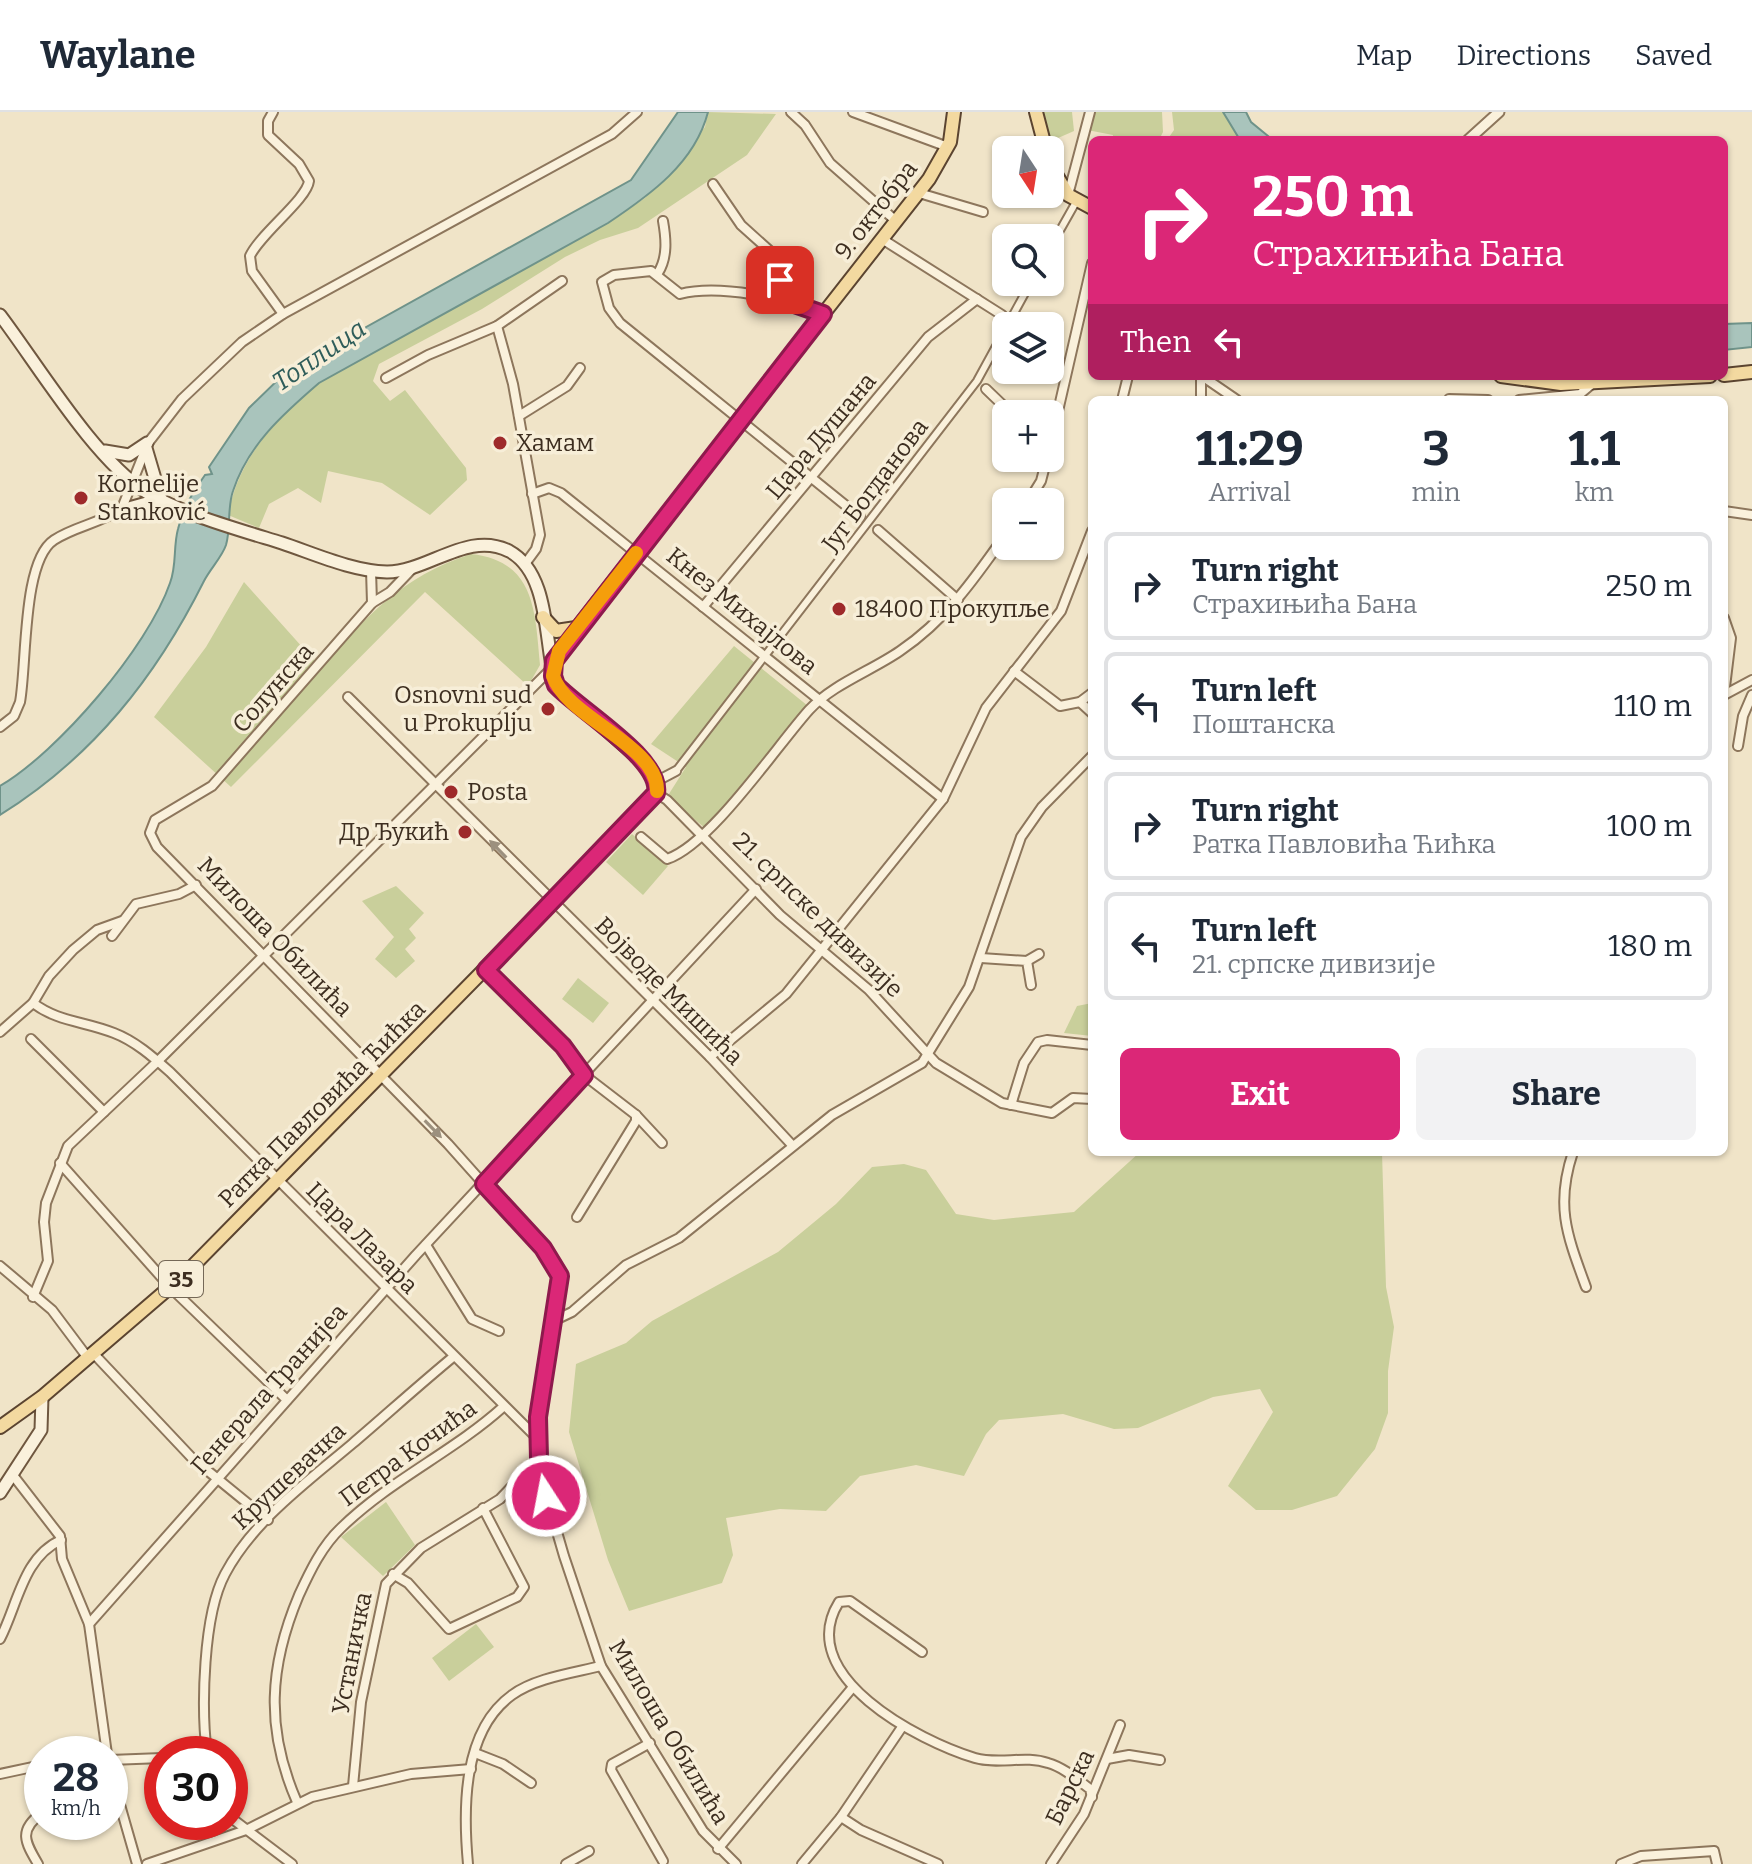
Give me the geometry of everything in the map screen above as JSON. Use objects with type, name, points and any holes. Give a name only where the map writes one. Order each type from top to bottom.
[{"type":"main road","name":"9. октобра","points":[[552,668],[556,655],[576,628],[919,193],[948,147],[954,112]]},
{"type":"main road","points":[[1036,112],[1042,136]]},
{"type":"main road","points":[[1064,186],[1072,198],[1088,206]]},
{"type":"main road","points":[[0,315],[103,450],[132,480],[163,500],[267,539],[371,570],[413,568],[478,546],[500,547],[525,564],[535,580],[552,668]]},
{"type":"main road","points":[[1728,375],[1752,372]]},
{"type":"main road","points":[[1524,380],[1548,384],[1651,380]]},
{"type":"main road","points":[[103,450],[125,456],[147,445],[163,500]]},
{"type":"main road","points":[[118,511],[163,500]]},
{"type":"main road","points":[[543,617],[556,631],[576,628]]},
{"type":"main road","name":"21. српске дивизије","points":[[552,668],[559,688],[645,762],[657,787]]},
{"type":"main road","name":"Ратка Павловића Ћићка","points":[[0,1427],[42,1397],[171,1288],[553,904],[657,787]]},
{"type":"main road","points":[[0,1493],[41,1430],[42,1397]]},
{"type":"street","points":[[273,112],[268,121],[268,135],[299,164],[309,181],[305,192],[287,209],[250,256],[252,271],[283,314]]},
{"type":"street","points":[[0,727],[14,716],[20,702],[34,575],[43,552],[56,539],[118,511],[126,503],[147,445],[210,370],[242,342],[283,314],[612,134],[637,112]]},
{"type":"street","points":[[791,112],[805,125],[830,163],[896,221]]},
{"type":"street","points":[[853,112],[948,147]]},
{"type":"street","points":[[1061,224],[1072,198],[1090,112]]},
{"type":"street","points":[[1472,136],[1499,112]]},
{"type":"street","points":[[713,184],[735,218],[771,252],[786,301]]},
{"type":"street","points":[[919,193],[983,212]]},
{"type":"street","points":[[658,273],[664,264],[667,238],[663,221]]},
{"type":"street","points":[[882,239],[997,312]]},
{"type":"street","points":[[823,314],[786,301],[708,290],[680,294],[658,273],[639,271],[605,279],[602,286],[607,304],[620,323],[860,517]]},
{"type":"street","points":[[1060,400],[1088,280]]},
{"type":"street","points":[[386,378],[428,355],[497,326],[562,281]]},
{"type":"street","name":"Цара Душана","points":[[703,607],[933,331],[977,299]]},
{"type":"street","points":[[497,326],[519,416],[539,541],[525,564]]},
{"type":"street","name":"Југ Богданова","points":[[676,771],[977,381],[992,354]]},
{"type":"street","points":[[519,416],[567,386],[580,368]]},
{"type":"street","points":[[1208,380],[1231,396]]},
{"type":"street","points":[[1560,396],[1580,394],[1592,384]]},
{"type":"street","points":[[986,389],[997,400]]},
{"type":"street","name":"Кнез Михајлова","points":[[532,494],[549,488],[556,490],[943,799]]},
{"type":"street","points":[[1728,512],[1752,515]]},
{"type":"street","points":[[878,530],[958,600]]},
{"type":"street","points":[[710,1057],[775,1006],[822,952],[943,799],[981,717],[1061,611],[1088,541]]},
{"type":"street","points":[[641,837],[667,859],[702,835],[820,700],[935,625],[958,600],[992,553]]},
{"type":"street","name":"Солунска","points":[[152,823],[212,786],[372,603],[390,592],[413,568]]},
{"type":"street","points":[[371,570],[372,603]]},
{"type":"street","points":[[1728,629],[1731,638],[1728,662]]},
{"type":"street","points":[[33,1297],[48,1261],[44,1215],[68,1146],[158,1061],[552,668]]},
{"type":"street","points":[[1014,671],[1056,705],[1080,702],[1088,696]]},
{"type":"street","points":[[1741,688],[1752,680]]},
{"type":"street","points":[[1728,693],[1752,686]]},
{"type":"street","points":[[1738,746],[1743,716],[1752,695]]},
{"type":"street","name":"Војводе Мишића","points":[[348,697],[710,1057],[792,1145]]},
{"type":"street","points":[[1080,702],[1088,709]]},
{"type":"street","points":[[553,1321],[572,1312],[626,1265],[679,1238],[840,1109],[910,1071],[928,1055],[959,1008],[981,958],[1021,837],[1042,807],[1088,760]]},
{"type":"street","points":[[657,787],[676,771]]},
{"type":"street","name":"21. српске дивизије","points":[[657,787],[756,889],[822,952],[869,990],[928,1055],[979,1091],[1011,1105],[1050,1113],[1073,1098],[1088,1099]]},
{"type":"street","name":"Милоша Обилића","points":[[152,823],[150,830],[154,843],[381,1075],[555,1264],[561,1286],[553,1321],[538,1439],[539,1458],[564,1556],[601,1666],[718,1849],[732,1862]]},
{"type":"street","points":[[112,936],[140,902],[179,894],[196,885]]},
{"type":"street","name":"Генерала Транијеа","points":[[89,1624],[214,1479],[426,1245],[756,889]]},
{"type":"street","points":[[0,1032],[33,1003],[49,976],[73,950],[97,930],[122,921]]},
{"type":"street","points":[[981,958],[1027,961],[1039,954]]},
{"type":"street","points":[[1027,961],[1031,985]]},
{"type":"street","points":[[486,970],[563,1046],[584,1075],[636,1115],[662,1143]]},
{"type":"street","name":"Цара Лазара","points":[[33,1003],[58,1019],[128,1039],[158,1061],[538,1439]]},
{"type":"street","points":[[31,1039],[104,1112]]},
{"type":"street","points":[[1011,1105],[1024,1063],[1038,1042],[1047,1040],[1088,1045]]},
{"type":"street","points":[[577,1217],[636,1121],[636,1115]]},
{"type":"street","points":[[1572,1156],[1563,1183],[1562,1199],[1569,1238],[1586,1287]]},
{"type":"street","points":[[60,1163],[171,1288],[287,1400]]},
{"type":"street","points":[[426,1245],[472,1319],[499,1331]]},
{"type":"street","points":[[0,1266],[57,1315],[91,1356],[214,1479],[268,1520]]},
{"type":"street","name":"Крушевачка","points":[[207,1736],[208,1654],[217,1592],[237,1554],[268,1520],[453,1357]]},
{"type":"street","name":"Петра Кочића","points":[[297,1802],[280,1745],[273,1680],[285,1629],[312,1569],[348,1522],[401,1480],[464,1439],[503,1407]]},
{"type":"street","name":"Устаничка","points":[[353,1786],[359,1714],[371,1642],[382,1595],[393,1574],[431,1540],[500,1499],[539,1458]]},
{"type":"street","points":[[12,1474],[61,1540],[62,1559],[89,1624],[105,1736]]},
{"type":"street","points":[[393,1574],[408,1583],[449,1629],[517,1597],[524,1587],[483,1508]]},
{"type":"street","points":[[0,1639],[35,1559],[48,1546],[61,1540]]},
{"type":"street","points":[[922,1652],[850,1601],[839,1602],[830,1618],[828,1636],[833,1653],[853,1687],[902,1727],[975,1758],[1052,1764],[1090,1789],[1092,1797]]},
{"type":"street","points":[[468,1864],[465,1815],[471,1769],[485,1727],[511,1696],[601,1666]]},
{"type":"street","points":[[718,1849],[853,1687]]},
{"type":"street","name":"Барска","points":[[1051,1864],[1092,1797],[1120,1725]]},
{"type":"street","points":[[802,1864],[841,1817],[902,1727]]},
{"type":"street","points":[[650,1743],[616,1761],[611,1770],[663,1861]]},
{"type":"street","points":[[475,1753],[503,1764],[531,1783]]},
{"type":"street","points":[[1107,1759],[1129,1755],[1160,1760]]},
{"type":"street","points":[[0,1774],[24,1769]]},
{"type":"street","points":[[248,1829],[297,1802],[353,1786],[411,1774],[471,1769]]},
{"type":"street","points":[[841,1817],[861,1830],[938,1864]]},
{"type":"street","points":[[248,1831],[292,1864]]},
{"type":"street","points":[[128,1833],[137,1864]]},
{"type":"street","points":[[26,1840],[38,1864]]},
{"type":"street","points":[[147,1864],[217,1840]]},
{"type":"street","points":[[566,1864],[589,1851]]},
{"type":"street","points":[[1621,1864],[1641,1856],[1714,1851],[1717,1864]]},
{"type":"green space","points":[[708,112],[776,114],[747,155],[638,228],[600,240],[565,257],[482,309],[379,364],[373,381],[390,401],[405,390],[466,468],[467,480],[430,515],[382,483],[328,471],[321,503],[298,488],[269,504],[259,528],[228,515],[241,475],[261,441],[319,383],[608,223],[645,198],[705,127]]},
{"type":"green space","points":[[1040,112],[1072,112],[1074,131],[1063,136],[1047,136]]},
{"type":"green space","points":[[1092,112],[1162,112],[1161,136],[1113,136],[1087,130]]},
{"type":"green space","points":[[1172,112],[1223,112],[1238,136],[1170,136],[1174,130]]},
{"type":"green space","points":[[471,554],[508,567],[520,578],[528,592],[536,625],[540,665],[528,686],[425,592],[231,787],[154,717],[206,647],[244,582],[321,668],[354,631],[405,586],[446,563]]},
{"type":"green space","points":[[734,646],[808,706],[705,828],[667,797],[686,767],[651,744]]},
{"type":"green space","points":[[632,834],[668,866],[643,895],[606,862]]},
{"type":"green space","points":[[396,886],[424,913],[409,929],[416,938],[405,949],[415,961],[396,978],[375,959],[394,937],[362,901]]},
{"type":"green space","points":[[578,978],[609,1003],[593,1023],[562,999]]},
{"type":"green space","points":[[1088,1004],[1088,1036],[1064,1033],[1077,1006]]},
{"type":"green space","points":[[1136,1156],[1382,1156],[1386,1287],[1394,1327],[1388,1371],[1388,1413],[1375,1449],[1337,1496],[1292,1510],[1256,1510],[1228,1486],[1273,1412],[1260,1389],[1213,1397],[1138,1428],[1114,1429],[1063,1414],[999,1420],[986,1434],[964,1476],[916,1465],[860,1476],[826,1511],[780,1509],[726,1518],[733,1555],[722,1583],[629,1611],[608,1560],[569,1432],[576,1364],[626,1343],[652,1321],[778,1252],[836,1204],[872,1167],[904,1164],[926,1170],[956,1214],[994,1220],[1074,1212]]},
{"type":"green space","points":[[386,1502],[415,1545],[383,1576],[341,1537]]},
{"type":"green space","points":[[476,1624],[494,1647],[449,1681],[432,1658]]},
{"type":"water","name":"Топлица","points":[[678,112],[708,112],[702,130],[682,162],[640,201],[608,223],[319,383],[268,431],[248,459],[231,498],[224,550],[143,682],[93,741],[33,792],[0,815],[0,786],[48,749],[73,724],[142,637],[170,583],[180,521],[186,507],[205,475],[212,474],[209,467],[249,408],[287,371],[631,180]]},
{"type":"water","points":[[1223,112],[1246,112],[1251,122],[1268,136],[1238,136]]},
{"type":"water","points":[[1752,323],[1752,347],[1728,350],[1728,324]]},
{"type":"slow traffic","points":[[636,553],[556,655],[552,668],[556,685],[645,762],[656,779],[657,791]]},
{"type":"place","name":"Хамам","points":[[500,443]]},
{"type":"place","name":"Kornelije Stanković","points":[[81,498]]},
{"type":"place","name":"18400 Прокупље","points":[[839,609]]},
{"type":"place","name":"Osnovni sud u Prokuplju","points":[[548,709]]},
{"type":"place","name":"Posta","points":[[451,792]]},
{"type":"place","name":"Др Ђукић","points":[[465,832]]},
{"type":"route","points":[[546,1496],[539,1458],[538,1417],[561,1291],[560,1276],[543,1248],[484,1184],[584,1075],[563,1046],[486,970],[553,904],[656,793],[656,779],[645,762],[556,685],[552,668],[559,651],[823,314],[786,301],[780,280]]}]
